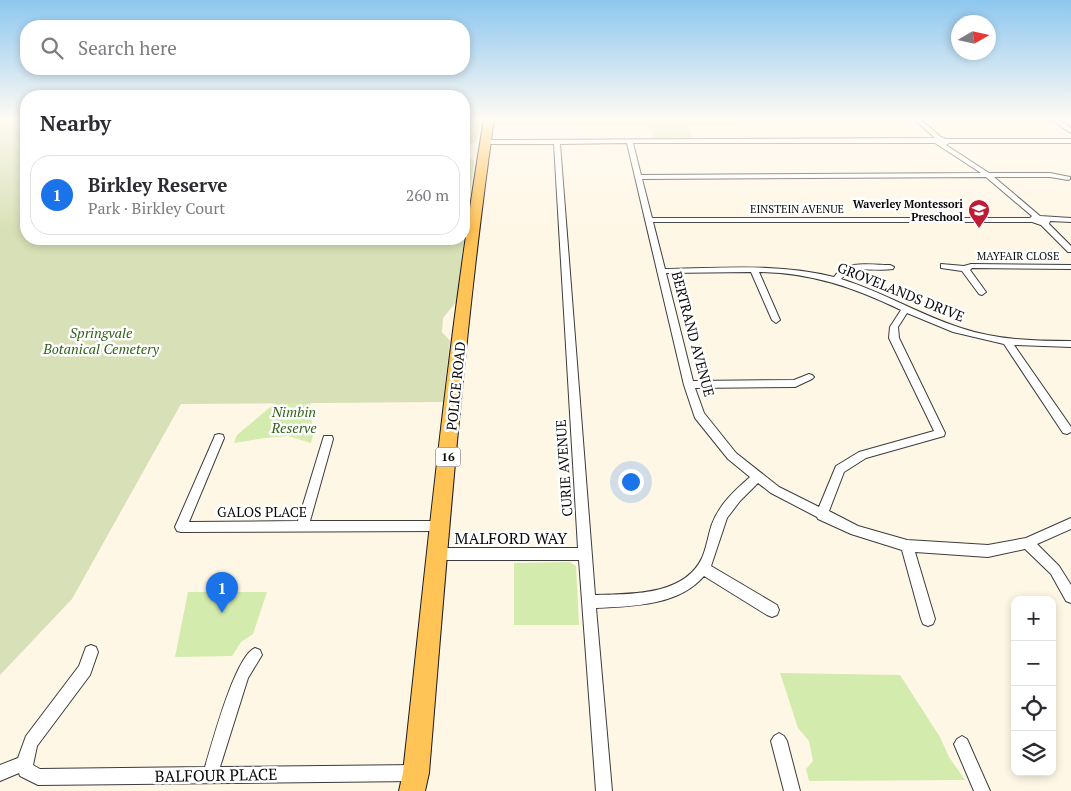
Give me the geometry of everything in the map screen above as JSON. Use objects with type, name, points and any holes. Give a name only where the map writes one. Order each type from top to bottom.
[{"type":"main road","name":"POLICE ROAD","points":[[415,785],[440,526],[475,209],[483,156]]},
{"type":"street","name":"CURIE AVENUE","points":[[559,156],[584,554],[604,791]]},
{"type":"street","name":"BERTRAND AVENUE","points":[[633,156],[661,272],[699,415],[732,456],[757,477],[775,490],[855,530],[907,546],[988,551],[1027,543],[1071,523]]},
{"type":"street","points":[[961,156],[989,176],[1036,219],[1045,222],[1071,220]]},
{"type":"street","points":[[638,177],[1050,176],[1068,178]]},
{"type":"street","name":"EINSTEIN AVENUE","points":[[649,220],[1036,219]]},
{"type":"street","points":[[1045,222],[1071,250]]},
{"type":"street","name":"MAYFAIR CLOSE","points":[[944,266],[964,269],[971,266],[1071,267]]},
{"type":"street","points":[[836,280],[845,270],[861,267],[890,267]]},
{"type":"street","name":"MAYFAIR CLOSE","points":[[964,269],[983,292]]},
{"type":"street","points":[[754,270],[776,320]]},
{"type":"street","name":"GROVELANDS DRIVE","points":[[661,272],[782,270],[808,273],[836,280],[940,324],[1008,343],[1071,344]]},
{"type":"street","points":[[822,514],[840,469],[863,455],[940,433],[894,338],[894,327],[906,309]]},
{"type":"street","points":[[1008,343],[1067,430]]},
{"type":"street","points":[[690,385],[795,383],[809,377]]},
{"type":"street","name":"GALOS PLACE","points":[[219,438],[181,528],[440,526]]},
{"type":"street","points":[[303,526],[328,439]]},
{"type":"street","points":[[589,602],[654,598],[686,584],[703,568],[713,547],[719,521],[731,502],[757,477]]},
{"type":"street","points":[[1027,543],[1055,570],[1071,597]]},
{"type":"street","points":[[907,546],[928,619]]},
{"type":"street","name":"MALFORD WAY","points":[[437,554],[584,554]]},
{"type":"street","points":[[703,568],[772,610]]},
{"type":"street","points":[[0,773],[24,763],[26,753],[32,741],[85,670],[91,652]]},
{"type":"street","points":[[210,775],[242,675],[255,655]]},
{"type":"street","points":[[779,741],[792,791]]},
{"type":"street","points":[[962,744],[982,791]]},
{"type":"street","name":"BALFOUR PLACE","points":[[24,763],[26,770],[38,778],[210,775],[415,785]]},
{"type":"green space","name":"Springvale Botanical Cemetery","points":[[0,156],[20,156],[20,245],[463,245],[456,302],[443,318],[442,332],[450,341],[443,402],[181,404],[72,599],[0,675]]},
{"type":"green space","name":"Springvale Botanical Cemetery","points":[[470,158],[474,161],[470,192]]},
{"type":"green space","name":"Nimbin Reserve","points":[[275,403],[310,403],[313,435],[311,443],[288,436],[234,443],[237,435]]},
{"type":"green space","points":[[570,562],[576,566],[579,625],[514,625],[514,563]]},
{"type":"green space","points":[[188,592],[267,592],[253,634],[241,642],[232,656],[175,657]]},
{"type":"green space","points":[[780,673],[900,675],[965,780],[809,781],[806,769],[813,761],[809,741],[798,728]]},
{"type":"place","name":"Waverley Montessori Preschool","points":[[979,229]]},
{"type":"place","name":"Birkley Reserve","points":[[222,613]]}]
